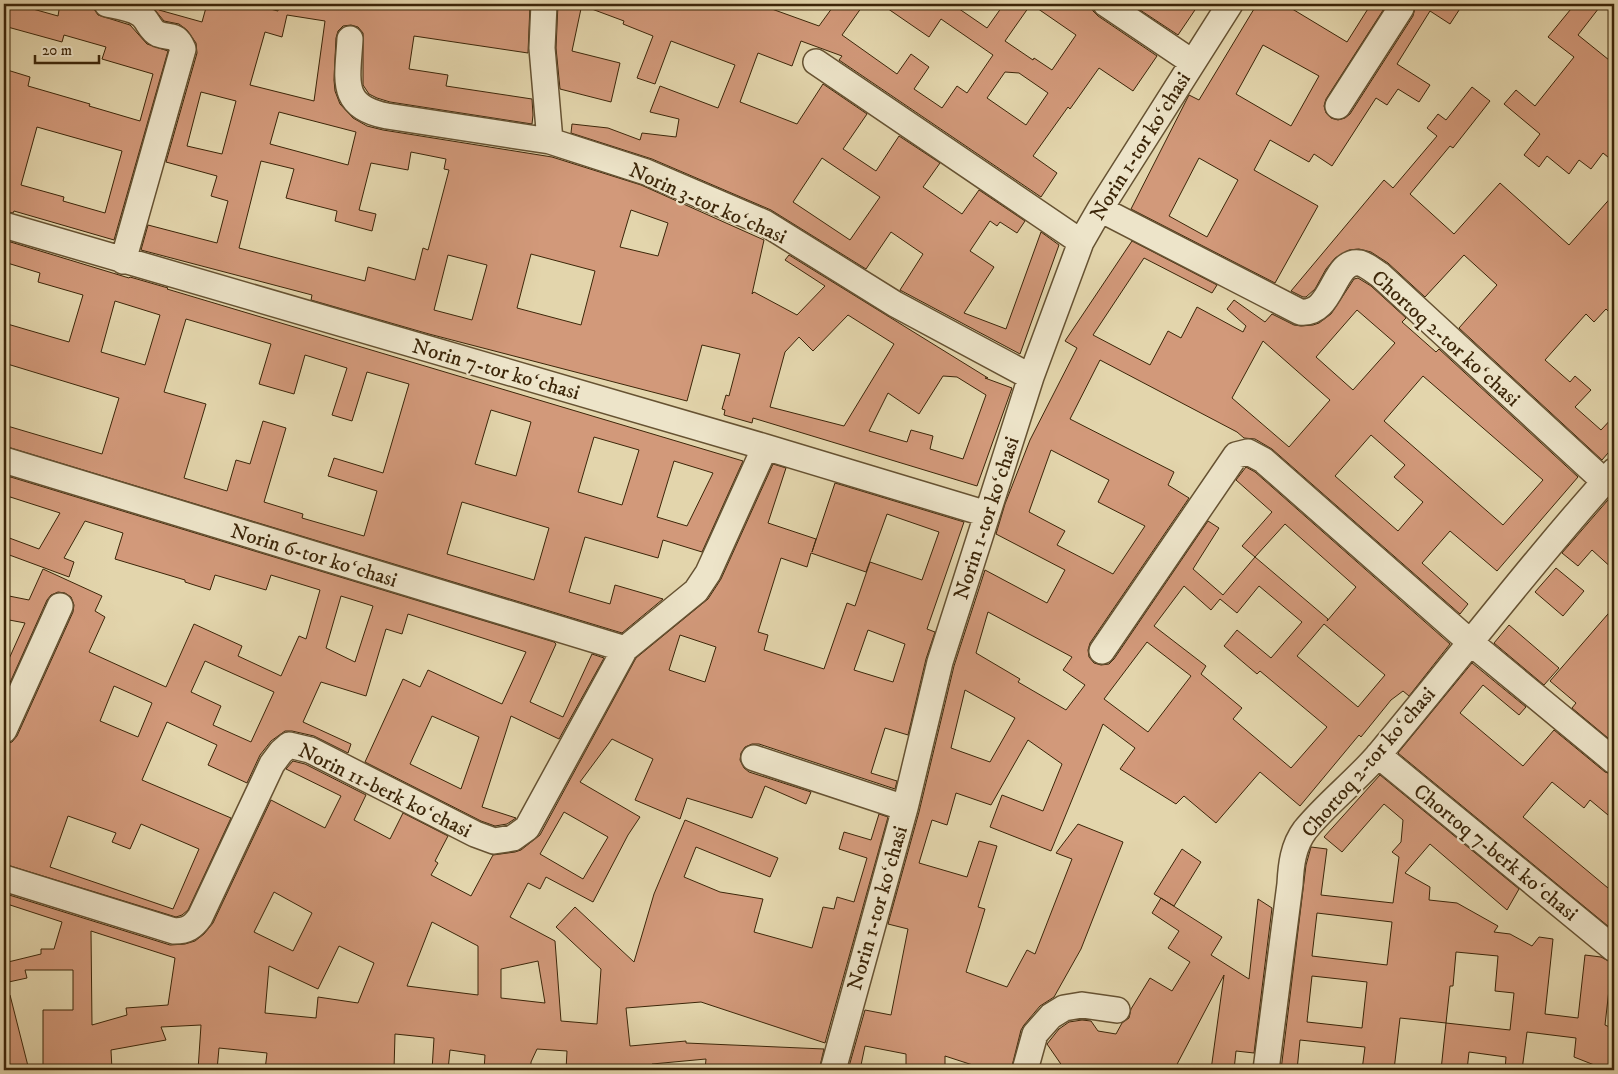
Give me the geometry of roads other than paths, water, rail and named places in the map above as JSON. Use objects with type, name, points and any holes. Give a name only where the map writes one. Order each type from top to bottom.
[{"type":"street","points":[[107,4],[139,13],[158,34],[174,37],[180,41],[182,49],[123,261]]},
{"type":"street","points":[[544,4],[542,48],[550,141]]},
{"type":"street","points":[[1106,4],[1192,62]]},
{"type":"street","name":"Norin 1-tor koʻchasi","points":[[833,1070],[905,808],[940,662],[1032,377],[1081,242],[1230,4]]},
{"type":"street","points":[[1338,106],[1402,4]]},
{"type":"street","name":"Norin 3-tor koʻchasi","points":[[350,38],[347,85],[353,98],[366,110],[387,116],[550,141],[646,172],[765,223],[895,304],[1032,377]]},
{"type":"street","points":[[816,62],[1081,242]]},
{"type":"street","name":"Chortoq 2-tor koʻchasi","points":[[1100,209],[1300,312],[1309,313],[1316,310],[1322,304],[1344,268],[1352,263],[1369,267],[1609,476],[1378,755],[1305,831],[1296,847],[1292,861],[1266,1070]]},
{"type":"street","name":"Norin 7-tor koʻchasi","points":[[4,225],[765,447],[987,514]]},
{"type":"street","points":[[625,649],[696,590],[708,573],[765,447]]},
{"type":"street","points":[[1102,651],[1236,455],[1248,452],[1263,460],[1470,642],[1614,761]]},
{"type":"street","name":"Norin 6-tor koʻchasi","points":[[4,460],[625,649]]},
{"type":"street","points":[[4,730],[60,606]]},
{"type":"street","name":"Norin 11-berk koʻchasi","points":[[4,878],[174,931],[184,931],[193,926],[200,917],[272,764],[281,752],[290,745],[310,750],[475,834],[494,841],[513,838],[527,828],[625,649]]},
{"type":"street","name":"Chortoq 7-berk koʻchasi","points":[[1378,755],[1614,949]]},
{"type":"street","points":[[754,758],[905,808]]},
{"type":"street","points":[[1025,1070],[1035,1034],[1051,1016],[1064,1008],[1082,1004],[1116,1010]]}]
